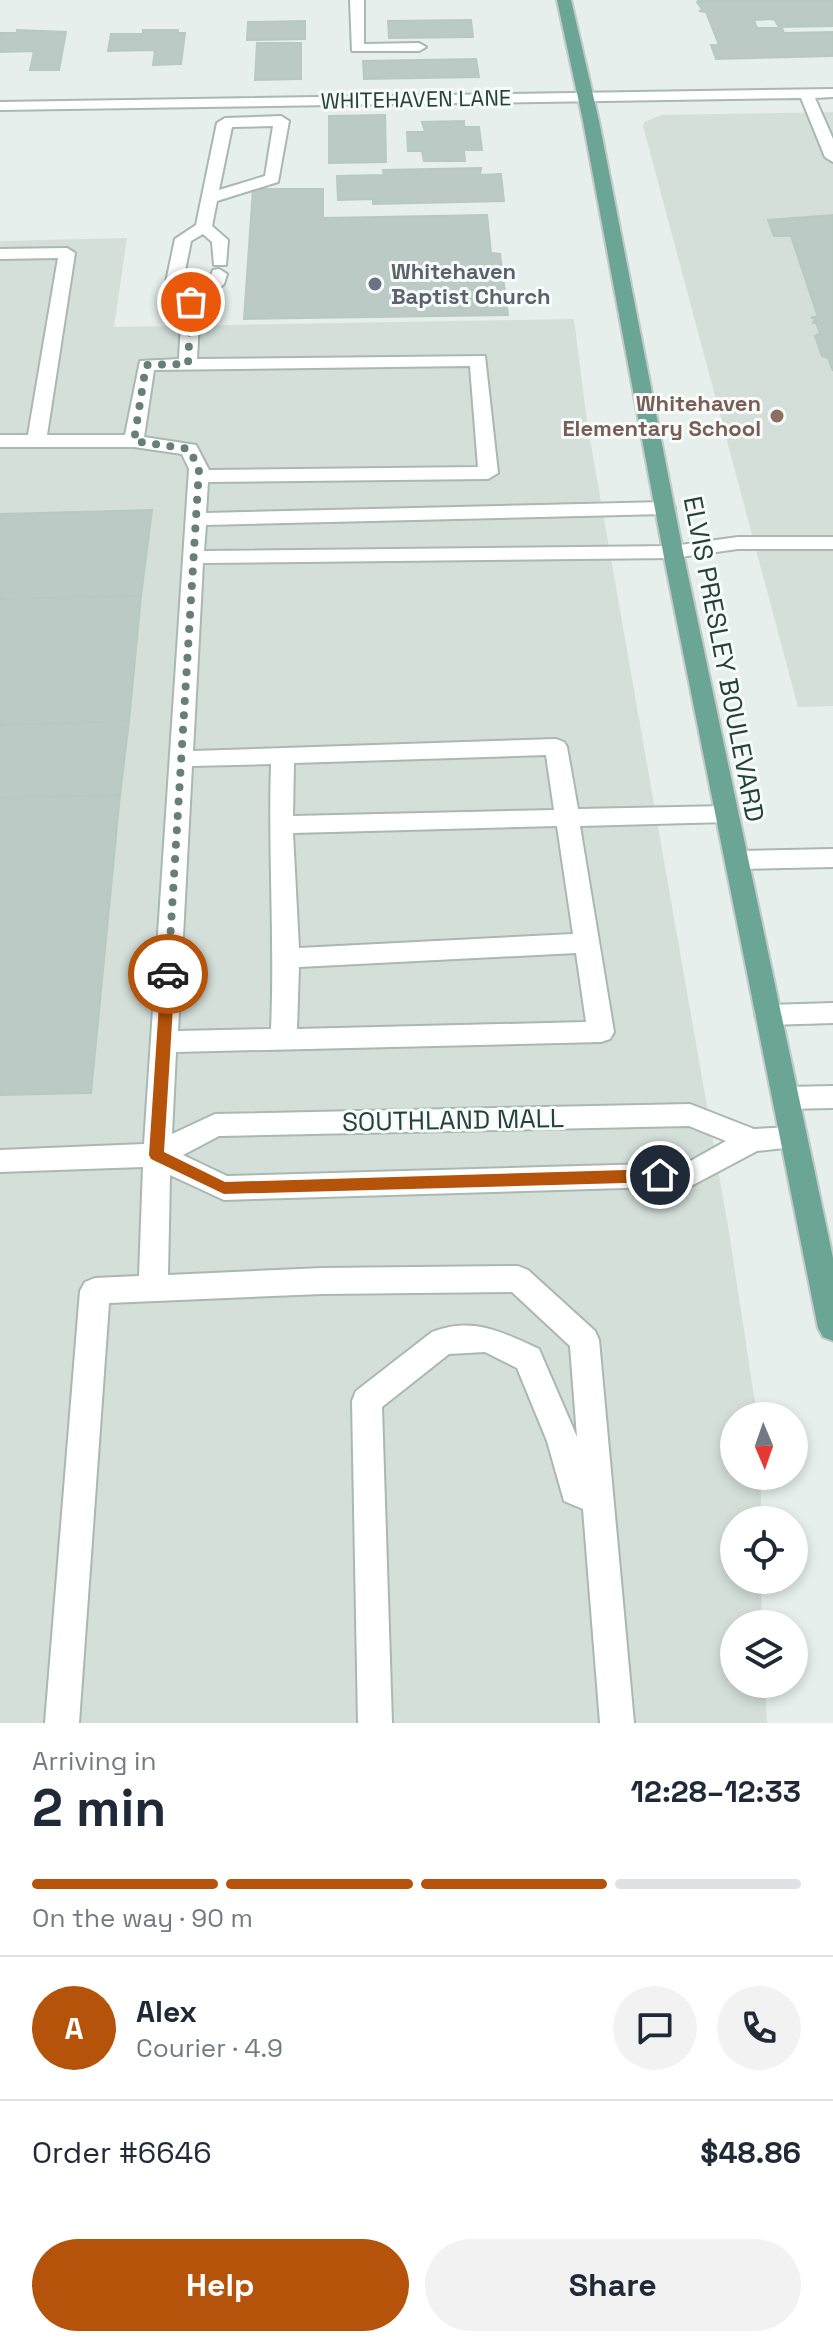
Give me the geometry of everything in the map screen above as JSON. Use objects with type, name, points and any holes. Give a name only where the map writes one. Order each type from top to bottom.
[{"type":"main road","name":"ELVIS PRESLEY BOULEVARD","points":[[564,0],[586,96],[673,552],[833,1328]]},
{"type":"street","points":[[357,0],[357,48],[419,47]]},
{"type":"street","points":[[806,93],[823,120],[833,157]]},
{"type":"street","name":"WHITEHAVEN LANE","points":[[0,106],[833,93]]},
{"type":"street","points":[[188,364],[191,302],[174,282],[183,239],[204,227],[225,123],[281,121],[272,179],[210,198]]},
{"type":"street","points":[[191,302],[218,280],[220,240],[204,227]]},
{"type":"street","points":[[0,254],[67,253],[37,441]]},
{"type":"street","points":[[134,441],[146,365],[479,360],[488,473],[198,476]]},
{"type":"street","points":[[0,441],[134,441],[189,449],[199,469],[157,1155],[153,1288]]},
{"type":"street","points":[[196,519],[665,508]]},
{"type":"street","points":[[193,557],[673,552],[738,543],[833,543]]},
{"type":"street","points":[[164,1042],[601,1032],[556,747],[182,759]]},
{"type":"street","points":[[283,756],[281,825],[287,958],[284,1039]]},
{"type":"street","points":[[281,825],[727,814]]},
{"type":"street","points":[[737,860],[833,858]]},
{"type":"street","points":[[287,958],[587,943]]},
{"type":"street","points":[[768,1015],[833,1013]]},
{"type":"street","points":[[786,1098],[833,1097]]},
{"type":"street","name":"SOUTHLAND MALL","points":[[0,1161],[157,1155],[215,1125],[231,1124],[690,1115],[753,1140],[793,1138]]},
{"type":"street","name":"SOUTHLAND MALL","points":[[157,1155],[224,1188],[691,1174],[753,1140]]},
{"type":"street","points":[[62,1723],[95,1291],[322,1281],[518,1279],[584,1340],[617,1723]]},
{"type":"street","points":[[375,1723],[367,1401],[443,1341],[487,1339],[528,1359],[563,1441],[575,1490],[596,1499]]},
{"type":"shaded area","name":"Whitehaven Elementary School","points":[[833,112],[833,706],[798,707],[643,126],[644,122],[661,115]]},
{"type":"shaded area","points":[[127,238],[114,327],[574,319],[587,422],[728,1226],[755,1402],[720,1402],[720,1490],[761,1490],[761,1506],[720,1506],[720,1594],[761,1594],[762,1610],[720,1610],[720,1698],[766,1698],[767,1723],[0,1723],[0,241]]},
{"type":"building","points":[[699,0],[833,0],[833,26],[779,27],[774,19],[754,20],[757,28],[782,28],[784,33],[833,32],[833,56],[716,59],[711,45],[719,45],[706,12],[700,11]]},
{"type":"building","points":[[471,20],[473,37],[389,38],[388,21]]},
{"type":"building","points":[[305,21],[305,39],[247,40],[248,22]]},
{"type":"building","points":[[17,30],[66,32],[59,70],[30,70],[34,51],[0,52],[0,33],[17,33]]},
{"type":"building","points":[[143,30],[178,30],[178,33],[185,33],[181,64],[153,65],[155,50],[108,51],[111,34],[143,34]]},
{"type":"building","points":[[257,43],[301,43],[301,79],[255,80]]},
{"type":"building","points":[[476,59],[479,77],[364,79],[363,61]]},
{"type":"building","points":[[385,115],[386,162],[329,163],[329,116]]},
{"type":"building","points":[[464,121],[464,127],[479,127],[482,150],[464,150],[465,161],[424,161],[422,151],[408,151],[407,132],[425,132],[422,122]]},
{"type":"building","points":[[481,168],[480,175],[501,174],[504,201],[373,204],[373,199],[338,200],[337,176],[384,175],[383,170]]},
{"type":"building","name":"Whitehaven Baptist Church","points":[[253,189],[323,189],[323,218],[487,215],[491,253],[500,254],[508,315],[244,319]]},
{"type":"building","points":[[833,215],[833,371],[828,358],[822,356],[815,336],[820,333],[816,323],[813,323],[815,319],[811,317],[818,317],[791,236],[774,236],[768,220]]},
{"type":"building","points":[[152,510],[141,596],[0,599],[0,514]]},
{"type":"building","points":[[141,596],[129,721],[0,725],[0,599]]},
{"type":"building","points":[[129,721],[120,795],[0,798],[0,725]]},
{"type":"building","points":[[120,795],[91,1093],[0,1095],[0,798]]},
{"type":"way so far","points":[[168,974],[199,469],[189,449],[134,441],[146,365],[188,364],[191,302]]},
{"type":"place","name":"Whitehaven Baptist Church","points":[[375,284]]},
{"type":"place","name":"Whitehaven Elementary School","points":[[777,416]]},
{"type":"route","points":[[168,974],[157,1155],[224,1188],[660,1175]]}]
